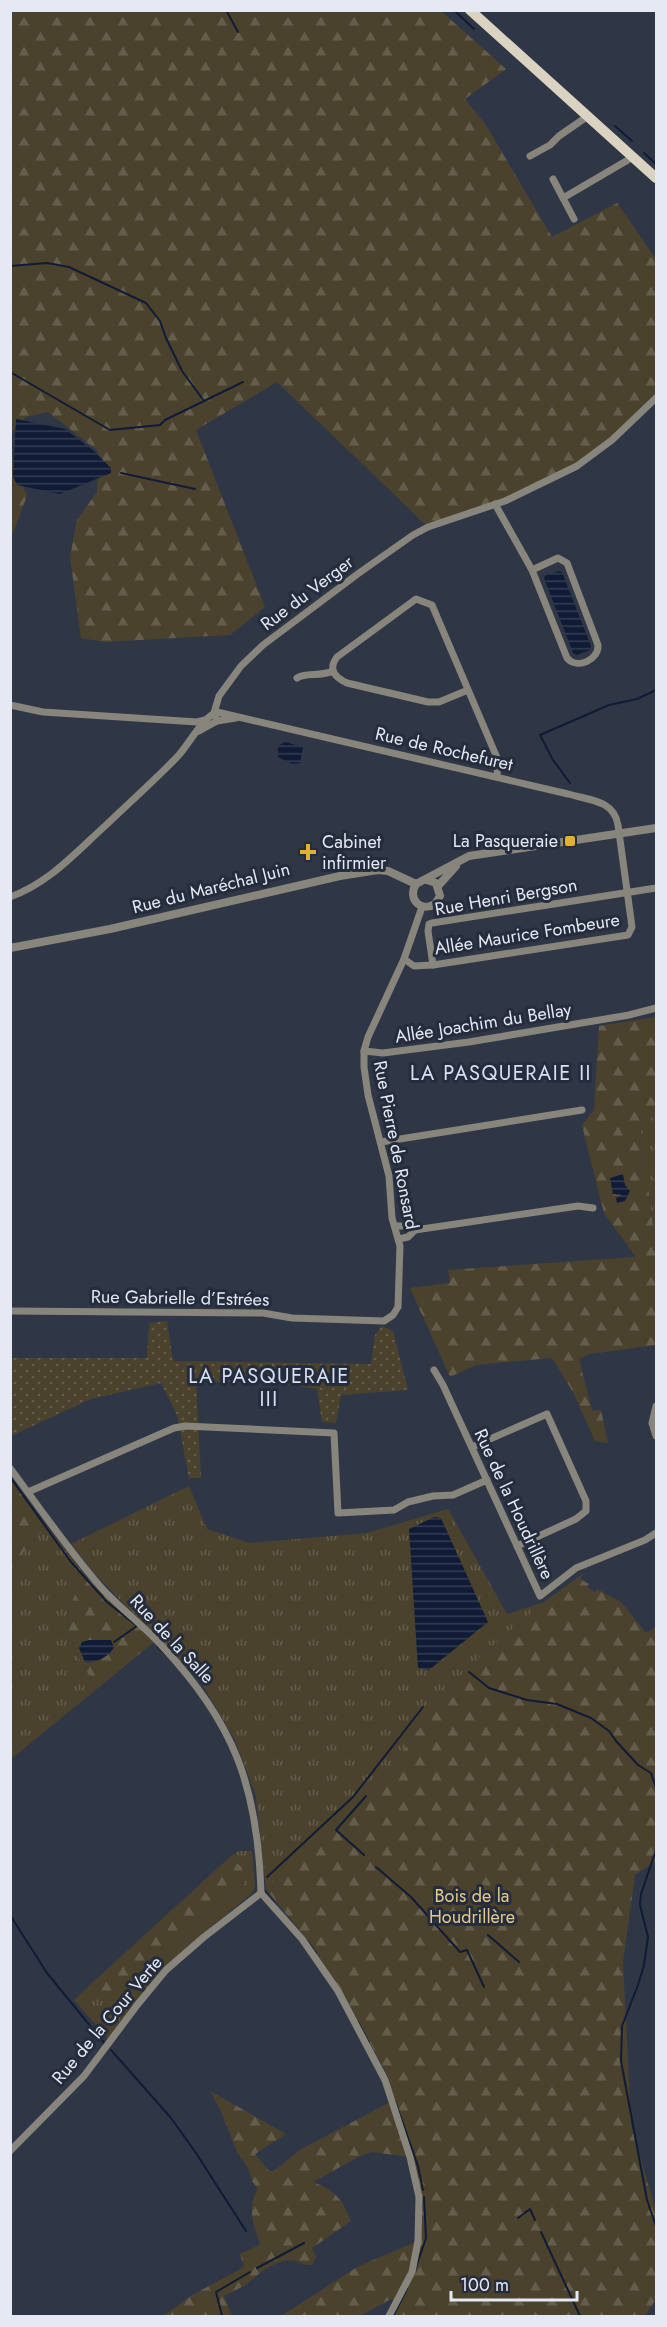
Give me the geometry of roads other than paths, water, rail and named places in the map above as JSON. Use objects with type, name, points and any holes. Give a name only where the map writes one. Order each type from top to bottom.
[{"type":"main road","points":[[470,10],[657,178]]},
{"type":"street","points":[[530,156],[550,145],[588,116]]},
{"type":"street","points":[[563,198],[633,156]]},
{"type":"street","points":[[553,179],[574,219]]},
{"type":"street","name":"Rue du Verger","points":[[10,897],[30,890],[58,869],[170,764],[205,720],[214,713],[219,696],[231,678],[263,645],[413,536],[442,522],[495,504],[577,466],[629,425],[657,398]]},
{"type":"street","points":[[495,504],[532,570],[569,661],[577,664],[594,657],[598,653],[598,645],[567,563],[558,558],[532,570]]},
{"type":"street","points":[[468,690],[439,702],[428,702],[347,683],[338,679],[332,664],[337,657],[416,599],[432,605],[498,760],[497,777]]},
{"type":"street","points":[[297,678],[302,675],[324,675],[333,671]]},
{"type":"street","points":[[10,705],[43,712],[186,721],[205,720]]},
{"type":"street","points":[[214,713],[217,721]]},
{"type":"street","name":"Rue de Rochefuret","points":[[214,713],[227,713],[606,804],[616,814],[619,834]]},
{"type":"street","name":"Rue de Rochefuret","points":[[217,721],[242,718]]},
{"type":"street","points":[[186,721],[198,731]]},
{"type":"street","name":"Rue du Verger","points":[[198,731],[217,721]]},
{"type":"street","points":[[438,886],[440,896],[438,902],[430,907],[417,904],[413,896],[416,884],[462,859],[657,828]]},
{"type":"street","name":"Allée Maurice Fombeure","points":[[404,959],[414,966],[433,965],[625,936],[630,933],[632,927],[619,834]]},
{"type":"street","points":[[438,886],[462,859]]},
{"type":"street","name":"Rue du Maréchal Juin","points":[[10,948],[110,929],[340,876],[378,870],[388,870],[416,884]]},
{"type":"street","points":[[427,880],[438,886]]},
{"type":"street","points":[[628,892],[657,888]]},
{"type":"street","name":"Rue Henri Bergson","points":[[433,965],[429,924],[628,892]]},
{"type":"street","name":"Rue Pierre de Ronsard","points":[[384,1320],[393,1315],[398,1306],[401,1257],[396,1226],[392,1218],[389,1176],[368,1095],[364,1051],[368,1037],[404,959],[422,907]]},
{"type":"street","name":"Allée Joachim du Bellay","points":[[364,1051],[384,1053],[405,1050],[638,1014],[657,1008]]},
{"type":"street","points":[[381,1142],[582,1110]]},
{"type":"street","points":[[399,1239],[415,1230],[578,1206],[593,1208]]},
{"type":"street","points":[[396,1226],[407,1226],[415,1230]]},
{"type":"street","name":"Rue Gabrielle d’Estrées","points":[[10,1311],[263,1313],[292,1318],[384,1320]]},
{"type":"street","name":"Rue de la Houdrillère","points":[[434,1370],[540,1596],[576,1568],[657,1533]]},
{"type":"street","points":[[657,1406],[652,1423],[657,1436]]},
{"type":"street","points":[[472,1447],[547,1414],[557,1435],[586,1501],[586,1511],[576,1519],[517,1546]]},
{"type":"street","points":[[28,1492],[174,1428],[185,1426],[334,1433],[338,1513],[394,1510],[408,1502],[433,1496],[453,1495],[487,1480]]},
{"type":"street","name":"Rue de la Salle","points":[[10,1468],[100,1587],[162,1646],[196,1683],[220,1719],[246,1778],[260,1870],[261,1893]]},
{"type":"street","points":[[261,1893],[302,1939],[338,1991],[385,2080],[410,2157],[419,2198],[418,2241],[412,2272],[389,2316]]},
{"type":"street","name":"Rue de la Cour Verte","points":[[10,2151],[84,2076],[166,1970],[261,1893]]},
{"type":"water","points":[[16,419],[65,429],[94,451],[111,468],[111,473],[60,494],[17,485],[13,476]]},
{"type":"water","points":[[562,572],[591,646],[590,650],[577,655],[573,653],[544,578],[546,575]]},
{"type":"water","points":[[285,742],[303,747],[300,763],[292,764],[278,757],[278,746]]},
{"type":"water","points":[[623,1174],[625,1185],[630,1191],[625,1201],[617,1203],[616,1198],[622,1195],[613,1194],[610,1178]]},
{"type":"water","points":[[434,1517],[441,1518],[488,1622],[429,1670],[418,1668],[409,1529]]},
{"type":"water","points":[[111,1640],[114,1647],[102,1659],[85,1662],[79,1648],[82,1642]]},
{"type":"waterway","points":[[226,10],[238,32]]},
{"type":"waterway","points":[[454,10],[474,29]]},
{"type":"waterway","points":[[615,126],[632,141]]},
{"type":"waterway","points":[[644,153],[656,164]]},
{"type":"waterway","points":[[10,266],[47,263],[69,267],[146,303],[160,321],[182,371],[204,401]]},
{"type":"waterway","points":[[10,372],[110,430],[160,425],[165,420],[243,382]]},
{"type":"waterway","points":[[121,473],[195,489]]},
{"type":"waterway","points":[[570,783],[553,760],[540,735],[609,705],[637,699],[656,690]]},
{"type":"waterway","points":[[10,1477],[71,1562],[107,1602],[137,1626],[114,1642]]},
{"type":"waterway","points":[[158,1647],[166,1655]]},
{"type":"waterway","points":[[469,1672],[489,1688],[527,1700],[557,1704],[591,1718],[609,1731],[638,1765],[651,1773],[656,1788]]},
{"type":"waterway","points":[[267,1877],[353,1797],[423,1707]]},
{"type":"waterway","points":[[364,1855],[336,1830],[366,1796]]},
{"type":"waterway","points":[[656,1850],[641,1894],[640,1905],[648,1937],[644,1965],[622,2026],[621,2061],[647,2200],[656,2226]]},
{"type":"waterway","points":[[376,1867],[411,1897],[460,1952],[467,1950],[484,1987]]},
{"type":"waterway","points":[[264,1891],[274,1903]]},
{"type":"waterway","points":[[10,1915],[47,1973],[105,2044]]},
{"type":"waterway","points":[[488,1935],[519,1962]]},
{"type":"waterway","points":[[307,1941],[316,1953]]},
{"type":"waterway","points":[[358,2022],[369,2043]]},
{"type":"waterway","points":[[111,2050],[171,2118],[246,2231]]},
{"type":"waterway","points":[[395,2101],[418,2166],[423,2190]]},
{"type":"waterway","points":[[415,2270],[426,2238],[424,2197]]},
{"type":"waterway","points":[[518,2218],[530,2209],[535,2220]]},
{"type":"waterway","points":[[541,2232],[580,2316]]},
{"type":"waterway","points":[[257,2268],[304,2243]]},
{"type":"waterway","points":[[222,2316],[216,2292],[250,2272]]},
{"type":"waterway","points":[[393,2316],[407,2289]]},
{"type":"place","name":"La Pasqueraie","points":[[570,841]]},
{"type":"place","name":"Cabinet infirmier","points":[[308,852]]},
{"type":"district","name":"LA PASQUERAIE II","points":[[501,1073]]},
{"type":"district","name":"LA PASQUERAIE III","points":[[269,1388]]},
{"type":"park label","name":"Bois de la Houdrillère","points":[[472,1906]]}]
